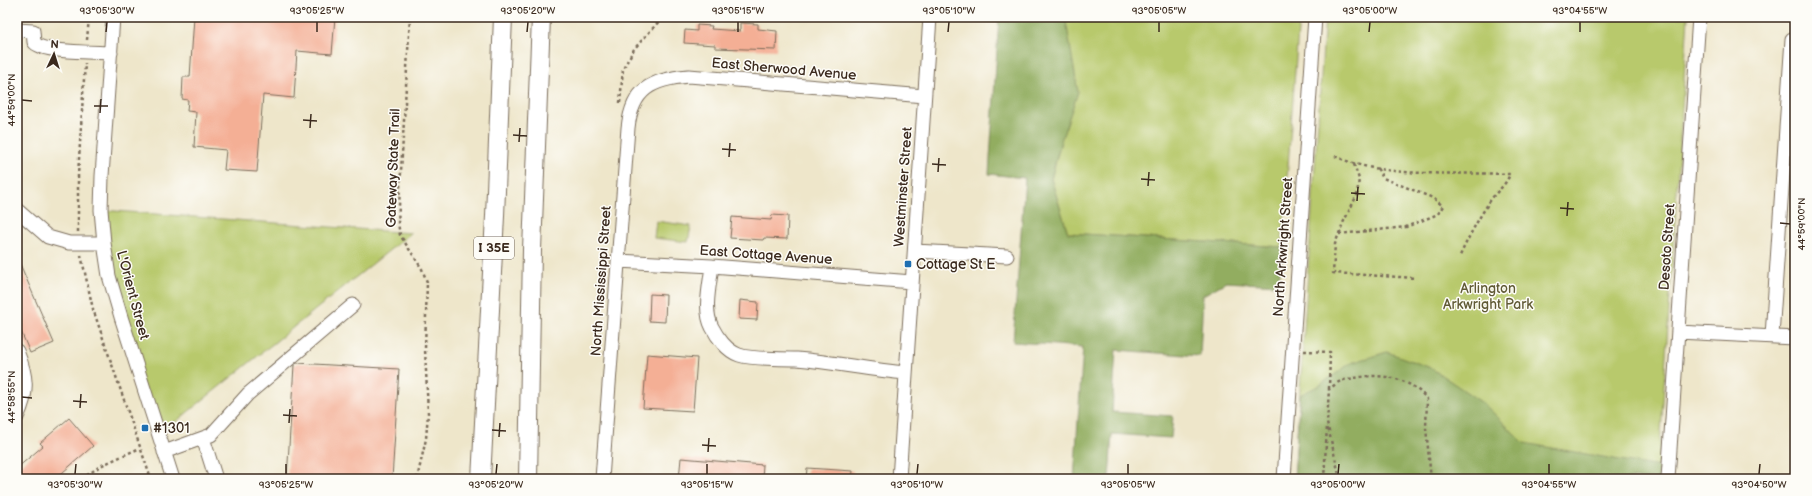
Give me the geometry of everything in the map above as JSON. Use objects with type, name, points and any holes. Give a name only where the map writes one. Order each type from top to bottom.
[{"type":"highway","name":"I 35E","points":[[481,479],[495,216],[503,17]]},
{"type":"highway","name":"I 35E","points":[[528,479],[532,250],[541,17]]},
{"type":"street","name":"L'Orient Street","points":[[113,17],[102,176],[101,210],[104,243],[109,276],[121,317],[174,479]]},
{"type":"street","name":"Westminster Street","points":[[898,479],[915,251],[930,17]]},
{"type":"street","name":"North Arkwright Street","points":[[1284,479],[1315,17]]},
{"type":"street","name":"Desoto Street","points":[[1668,479],[1699,17]]},
{"type":"street","points":[[17,30],[33,31],[34,42],[39,47],[111,53]]},
{"type":"street","points":[[1772,336],[1792,39],[1795,39]]},
{"type":"street","name":"East Sherwood Avenue","points":[[644,91],[655,82],[663,79],[689,76],[924,96]]},
{"type":"street","name":"North Mississippi Street","points":[[602,479],[630,114],[635,102],[644,91]]},
{"type":"street","points":[[17,210],[48,237],[69,243],[104,243]]},
{"type":"street","points":[[915,251],[1007,256]]},
{"type":"street","name":"East Cottage Avenue","points":[[618,261],[712,266],[912,282]]},
{"type":"street","points":[[712,266],[708,305],[709,320],[722,342],[731,351],[744,356],[811,361],[878,371],[906,373]]},
{"type":"street","points":[[164,452],[212,435],[248,394],[353,305]]},
{"type":"street","points":[[1678,332],[1795,338]]},
{"type":"street","points":[[17,351],[24,368],[26,382],[25,395],[17,417]]},
{"type":"street","points":[[203,438],[216,479]]},
{"type":"path","name":"Gateway State Trail","points":[[410,17],[398,223],[400,235],[422,269],[427,282],[425,355],[428,412],[426,439],[417,479]]},
{"type":"path","points":[[620,105],[623,69],[634,49],[663,17]]},
{"type":"path","points":[[1336,156],[1354,164],[1377,168],[1472,175],[1510,174],[1507,184],[1492,199],[1476,222],[1459,258]]},
{"type":"path","points":[[1354,164],[1359,179],[1357,195],[1335,244],[1333,273],[1416,278]]},
{"type":"path","points":[[1339,234],[1406,227],[1438,214],[1441,210],[1443,206],[1433,198],[1383,178],[1377,168]]},
{"type":"path","points":[[1292,351],[1330,352],[1324,479]]},
{"type":"path","points":[[1328,390],[1341,380],[1364,376],[1400,379],[1420,390],[1427,399],[1426,428],[1431,479]]},
{"type":"path","points":[[1327,423],[1340,479]]},
{"type":"path","points":[[82,479],[100,466],[140,448],[151,479]]},
{"type":"green space","points":[[999,17],[1064,17],[1066,21],[1078,92],[1061,141],[1051,179],[1068,233],[1282,247],[1279,285],[1226,282],[1203,295],[1200,356],[1116,350],[1112,412],[1173,416],[1171,438],[1112,434],[1109,479],[1074,479],[1083,347],[1013,342],[1025,178],[989,174]]},
{"type":"green space","points":[[1064,17],[1299,17],[1282,247],[1068,233],[1051,179],[1061,141],[1066,21]]},
{"type":"green space","name":"Arlington Arkwright Park","points":[[1325,17],[1688,17],[1658,479],[1294,479]]},
{"type":"green space","points":[[101,210],[411,233],[158,436],[121,317]]},
{"type":"green space","points":[[656,221],[691,226],[688,242],[654,238]]},
{"type":"green space","points":[[1387,352],[1431,368],[1484,404],[1524,443],[1659,467],[1658,479],[1294,479],[1300,395],[1320,385],[1351,363]]},
{"type":"building","points":[[194,17],[335,17],[332,54],[297,51],[294,98],[263,95],[257,172],[224,170],[226,150],[194,147],[196,112],[187,111],[188,100],[182,99],[183,77],[190,77]]},
{"type":"building","points":[[740,23],[758,24],[758,29],[777,31],[776,50],[715,48],[715,45],[684,43],[685,30],[697,31],[697,25],[712,26],[711,29],[740,31]]},
{"type":"building","points":[[772,215],[788,216],[787,239],[764,238],[763,240],[730,238],[732,217],[771,220]]},
{"type":"building","points":[[17,257],[54,343],[30,353],[17,322]]},
{"type":"building","points":[[650,294],[666,295],[665,322],[649,321]]},
{"type":"building","points":[[740,300],[758,302],[757,320],[739,319]]},
{"type":"building","points":[[647,354],[697,358],[693,411],[643,408]]},
{"type":"building","points":[[297,363],[399,369],[392,479],[287,479],[294,365]]},
{"type":"building","points":[[69,418],[93,446],[55,479],[17,479],[17,468],[43,446],[40,443]]},
{"type":"building","points":[[681,458],[763,465],[762,479],[679,479]]},
{"type":"building","points":[[807,468],[853,471],[852,479],[806,479]]},
{"type":"place","name":"Cottage St E","points":[[908,264]]},
{"type":"place","name":"#1301","points":[[145,428]]}]
